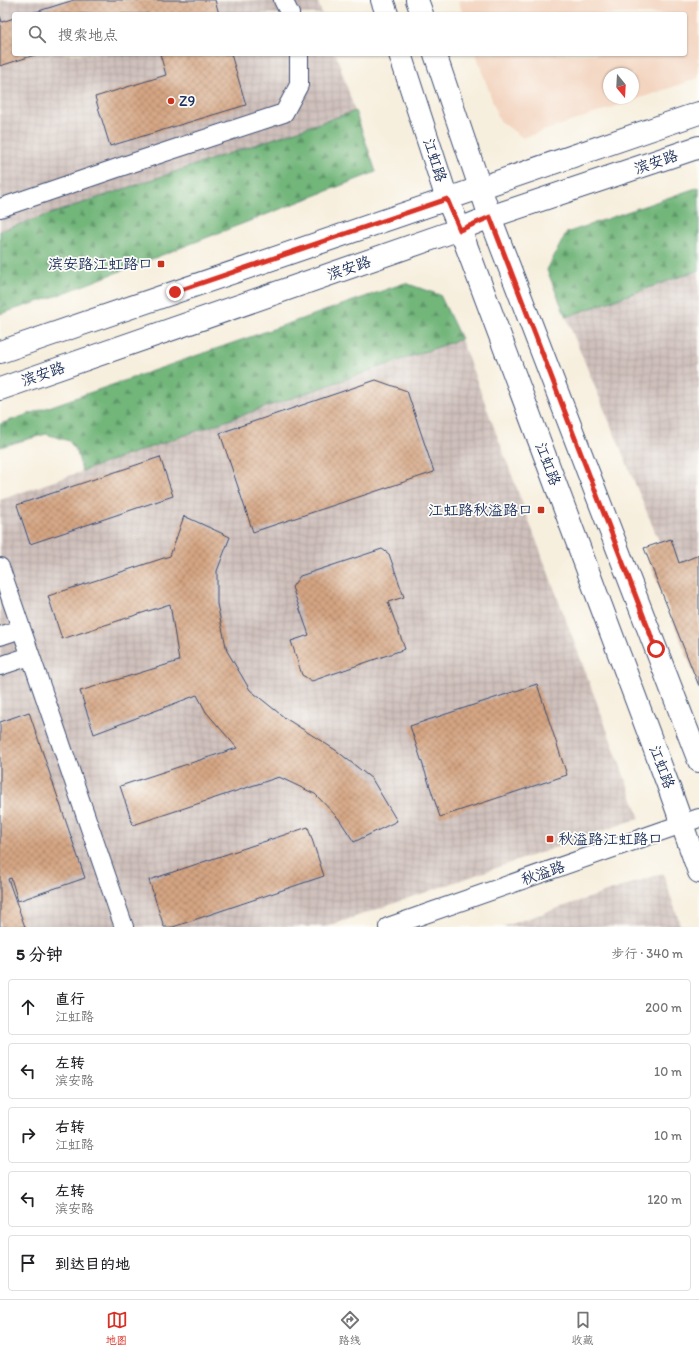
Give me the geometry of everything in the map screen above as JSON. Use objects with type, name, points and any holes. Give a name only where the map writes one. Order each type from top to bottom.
[{"type":"main road","points":[[382,0],[386,12]]},
{"type":"main road","points":[[417,0],[421,12]]},
{"type":"main road","name":"江虹路","points":[[401,56],[447,199],[691,821],[699,872]]},
{"type":"main road","points":[[436,56],[479,188],[699,762]]},
{"type":"main road","points":[[0,352],[699,113]]},
{"type":"main road","name":"滨安路","points":[[0,389],[460,230],[490,217],[699,147]]},
{"type":"street","points":[[283,0],[289,12]]},
{"type":"street","points":[[0,208],[284,113],[299,85],[299,56]]},
{"type":"street","points":[[0,567],[124,927]]},
{"type":"street","points":[[0,636],[21,628]]},
{"type":"street","points":[[0,666],[30,656]]},
{"type":"street","name":"秋溢路","points":[[388,927],[691,821]]},
{"type":"shaded area","points":[[0,0],[317,0],[321,12],[12,12],[12,56],[337,56],[355,111],[0,231]]},
{"type":"shaded area","points":[[458,0],[699,0],[699,78],[639,98],[639,68],[603,68],[603,104],[623,104],[523,138],[499,120],[477,56],[687,56],[687,12],[462,12]]},
{"type":"shaded area","points":[[699,270],[699,638],[566,317]]},
{"type":"shaded area","points":[[461,339],[640,818],[326,927],[0,927],[0,500]]},
{"type":"shaded area","points":[[663,873],[681,927],[502,927]]},
{"type":"green space","points":[[355,111],[376,172],[56,296],[0,314],[0,231]]},
{"type":"green space","points":[[699,187],[699,270],[566,317],[547,270],[566,233]]},
{"type":"green space","points":[[405,283],[440,295],[461,339],[82,471],[77,452],[69,441],[46,434],[0,447],[0,424]]},
{"type":"building","points":[[74,0],[215,0],[218,12],[35,12]]},
{"type":"building","points":[[0,16],[2,22],[12,19],[12,56],[32,56],[0,66]]},
{"type":"building","name":"Z9","points":[[161,56],[232,56],[246,105],[110,146],[95,97],[166,75]]},
{"type":"building","points":[[376,380],[407,391],[434,472],[253,532],[220,433]]},
{"type":"building","points":[[160,457],[173,496],[30,544],[17,505]]},
{"type":"building","points":[[184,516],[230,537],[217,571],[217,604],[227,651],[250,690],[285,718],[337,751],[372,779],[397,821],[354,842],[339,819],[315,794],[279,777],[133,825],[120,786],[237,748],[206,712],[197,695],[94,734],[80,691],[179,661],[170,604],[62,639],[48,596],[170,556]]},
{"type":"building","points":[[671,539],[679,563],[699,555],[699,686],[644,548]]},
{"type":"building","points":[[382,549],[389,554],[404,597],[388,602],[405,649],[312,681],[302,675],[291,641],[309,635],[292,587],[300,576]]},
{"type":"building","points":[[537,684],[567,775],[440,817],[410,726]]},
{"type":"building","points":[[29,712],[85,878],[18,901],[11,878],[8,879],[25,927],[0,927],[0,722]]},
{"type":"building","points":[[308,827],[324,876],[173,927],[164,927],[149,880]]},
{"type":"place","name":"Z9","points":[[171,101]]},
{"type":"place","name":"滨安路江虹路口","points":[[161,264]]},
{"type":"place","name":"江虹路秋溢路口","points":[[541,510]]},
{"type":"place","name":"秋溢路江虹路口","points":[[550,839]]},
{"type":"route","points":[[175,292],[447,199],[460,230],[490,217],[656,649]]}]
